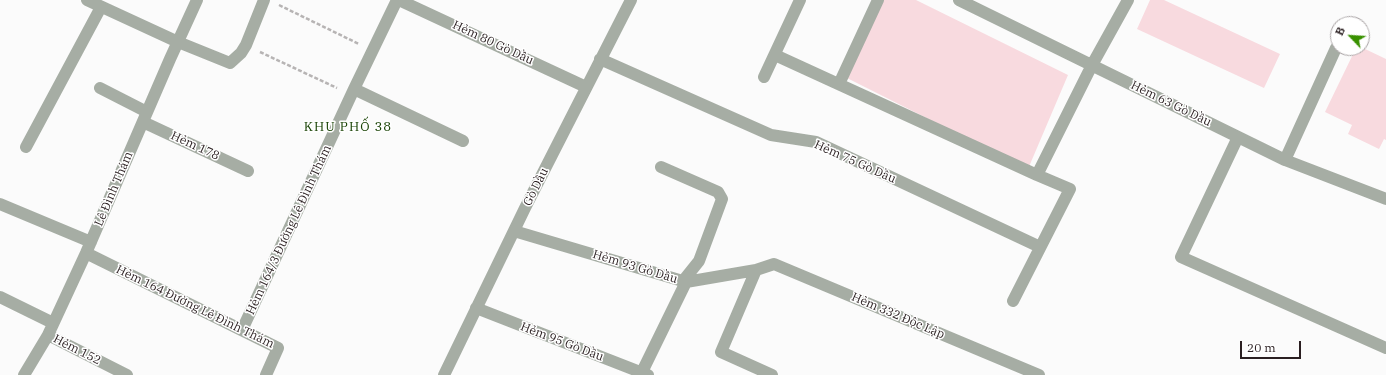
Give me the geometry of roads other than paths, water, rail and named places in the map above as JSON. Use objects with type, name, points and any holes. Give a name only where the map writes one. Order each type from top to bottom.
[{"type":"street","points":[[87,0],[230,64],[241,53],[246,45],[264,0]]},
{"type":"street","name":"Lê Đình Thám","points":[[24,375],[48,335],[197,0]]},
{"type":"street","name":"Hẻm 164/3 Đường Lê Đình Thám","points":[[242,330],[353,92],[398,0]]},
{"type":"street","name":"Hẻm 80 Gò Dầu","points":[[398,0],[586,87]]},
{"type":"street","name":"Gò Dầu","points":[[444,375],[514,231],[631,0]]},
{"type":"street","points":[[764,77],[800,0]]},
{"type":"street","points":[[839,84],[878,0]]},
{"type":"street","name":"Hẻm 63 Gò Dầu","points":[[959,0],[1285,160],[1386,199]]},
{"type":"street","points":[[1036,175],[1092,65],[1128,0]]},
{"type":"street","points":[[26,147],[101,7]]},
{"type":"street","points":[[775,55],[1036,175],[1070,189],[1013,301]]},
{"type":"street","points":[[1285,160],[1332,56]]},
{"type":"street","name":"Hẻm 75 Gò Dầu","points":[[600,59],[771,135],[816,142],[1040,247]]},
{"type":"street","name":"Hẻm 178","points":[[100,88],[145,117],[248,171]]},
{"type":"street","points":[[353,92],[463,141]]},
{"type":"street","points":[[1238,137],[1181,257],[1386,348]]},
{"type":"street","points":[[645,374],[685,282],[699,262],[722,199],[718,192],[661,167]]},
{"type":"street","name":"Hẻm 164 Đường Lê Đình Thám","points":[[0,204],[88,248],[278,348],[266,375]]},
{"type":"street","name":"Hẻm 93 Gò Dầu","points":[[514,231],[685,282],[756,270]]},
{"type":"street","name":"Hẻm 332 Độc Lập","points":[[756,270],[774,264],[1039,375]]},
{"type":"street","points":[[756,270],[720,352],[772,375]]},
{"type":"street","points":[[0,297],[53,323]]},
{"type":"street","name":"Hẻm 95 Gò Dầu","points":[[476,308],[645,374]]},
{"type":"street","name":"Hẻm 152","points":[[48,335],[127,375]]},
{"type":"district","name":"KHU PHỐ 38","points":[[348,127]]}]
